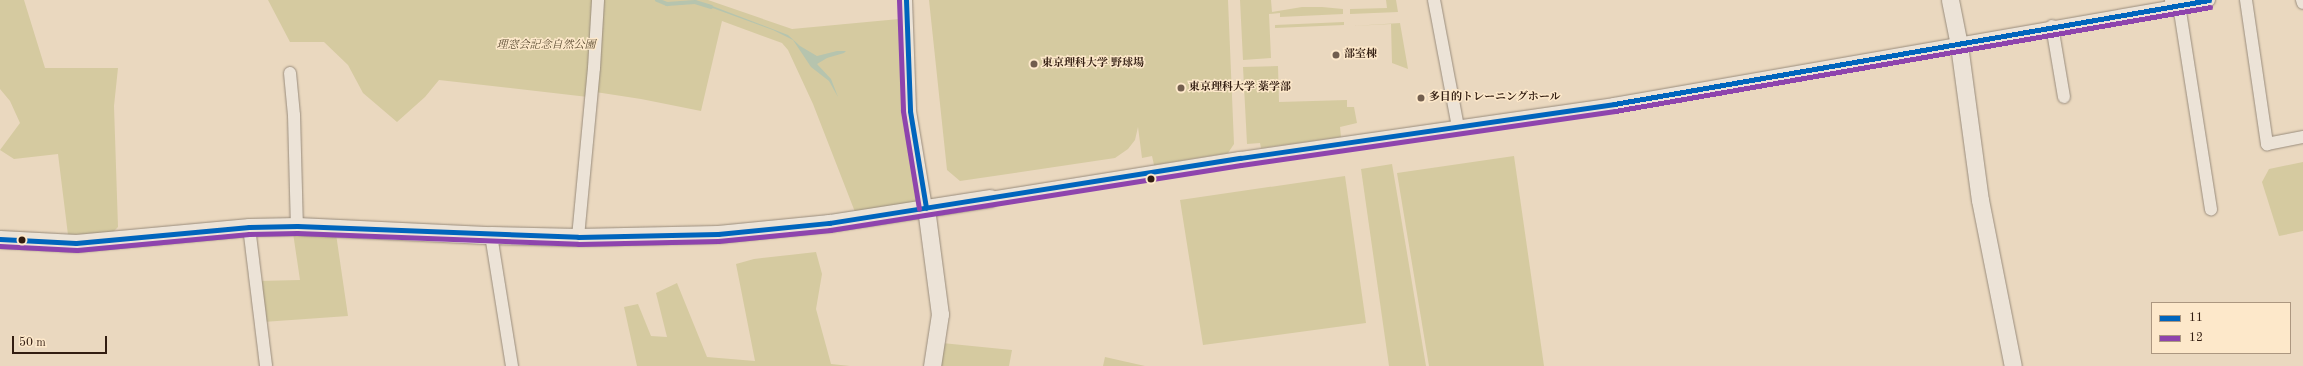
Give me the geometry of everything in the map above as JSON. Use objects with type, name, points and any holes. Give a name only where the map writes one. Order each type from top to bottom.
[{"type":"street","points":[[578,237],[594,68],[598,0]]},
{"type":"street","points":[[906,0],[910,110],[926,208],[940,314],[932,366]]},
{"type":"street","points":[[1434,0],[1458,126]]},
{"type":"street","points":[[1950,0],[1960,45],[1980,200],[2013,366]]},
{"type":"street","points":[[0,239],[76,243],[249,227],[297,226],[492,235],[578,237],[725,233],[830,223],[1240,158],[1614,104],[1960,45],[2175,3],[2209,0]]},
{"type":"street","points":[[2246,0],[2267,144],[2303,137]]},
{"type":"street","points":[[2175,3],[2211,210]]},
{"type":"street","points":[[2052,26],[2064,97]]},
{"type":"street","points":[[290,73],[294,115],[297,226]]},
{"type":"street","points":[[249,227],[266,366]]},
{"type":"street","points":[[492,235],[512,366]]},
{"type":"green space","points":[[0,0],[24,0],[45,68],[118,68],[114,106],[118,227],[113,232],[68,235],[58,154],[14,159],[0,150],[20,123],[10,101],[0,89]]},
{"type":"green space","name":"理窓会記念自然公園","points":[[268,0],[708,0],[792,29],[899,19],[901,20],[902,27],[903,91],[906,120],[920,202],[855,212],[813,104],[788,50],[782,43],[722,21],[701,111],[641,99],[589,91],[588,97],[439,80],[425,97],[397,122],[363,93],[348,65],[324,42],[290,42]]},
{"type":"green space","name":"東京理科大学 野球場","points":[[929,0],[1228,0],[1234,144],[1228,153],[1154,165],[1152,156],[1142,158],[1138,127],[1135,140],[1128,149],[1115,158],[960,181],[947,170]]},
{"type":"green space","points":[[1240,0],[1271,0],[1272,12],[1302,7],[1322,7],[1343,9],[1343,14],[1280,17],[1280,13],[1269,14],[1271,58],[1243,60]]},
{"type":"green space","points":[[1386,0],[1396,0],[1398,12],[1350,14],[1350,9],[1387,8]]},
{"type":"green space","points":[[1344,22],[1344,25],[1275,28],[1275,25]]},
{"type":"green space","points":[[1400,23],[1408,69],[1392,63],[1391,24],[1352,26]]},
{"type":"green space","points":[[1278,66],[1279,102],[1347,100],[1347,107],[1354,107],[1357,123],[1340,127],[1341,137],[1261,148],[1260,143],[1247,144],[1243,67]]},
{"type":"green space","points":[[1514,156],[1544,366],[1429,366],[1397,173]]},
{"type":"green space","points":[[2303,162],[2303,231],[2279,236],[2262,182],[2269,169]]},
{"type":"green space","points":[[1392,164],[1426,366],[1389,366],[1361,169]]},
{"type":"green space","points":[[1345,176],[1366,323],[1203,345],[1180,200]]},
{"type":"green space","points":[[293,233],[336,234],[348,316],[263,322],[258,281],[300,280]]},
{"type":"green space","points":[[816,252],[822,274],[816,309],[831,364],[850,366],[637,366],[624,307],[638,304],[651,336],[667,337],[656,293],[677,283],[707,357],[755,361],[736,264],[754,259]]},
{"type":"green space","points":[[942,343],[1012,350],[1009,366],[937,366]]},
{"type":"green space","points":[[1105,357],[1145,366],[1103,366]]},
{"type":"shaded area","points":[[707,4],[788,35],[800,46],[817,56],[837,51],[846,51],[827,58],[817,64],[831,79],[838,97],[829,81],[811,67],[793,40],[773,30],[707,6]]},
{"type":"waterway","points":[[657,0],[667,4],[695,2],[711,7]]},
{"type":"transit line","name":"12","points":[[899,0],[903,111],[919,209]]},
{"type":"transit line","name":"11","points":[[906,0],[910,111],[926,208]]},
{"type":"transit line","name":"11","points":[[0,239],[76,243],[249,227],[297,226],[578,237],[718,234],[829,223],[1240,158],[1614,104],[2209,0]]},
{"type":"transit line","name":"12","points":[[0,246],[77,250],[249,234],[297,233],[578,244],[718,241],[830,230],[1241,165],[1615,111],[2210,7]]},
{"type":"place","name":"部室棟","points":[[1336,55]]},
{"type":"place","name":"東京理科大学 野球場","points":[[1034,64]]},
{"type":"place","name":"東京理科大学 薬学部","points":[[1181,88]]},
{"type":"place","name":"多目的トレーニングホール","points":[[1421,98]]}]
